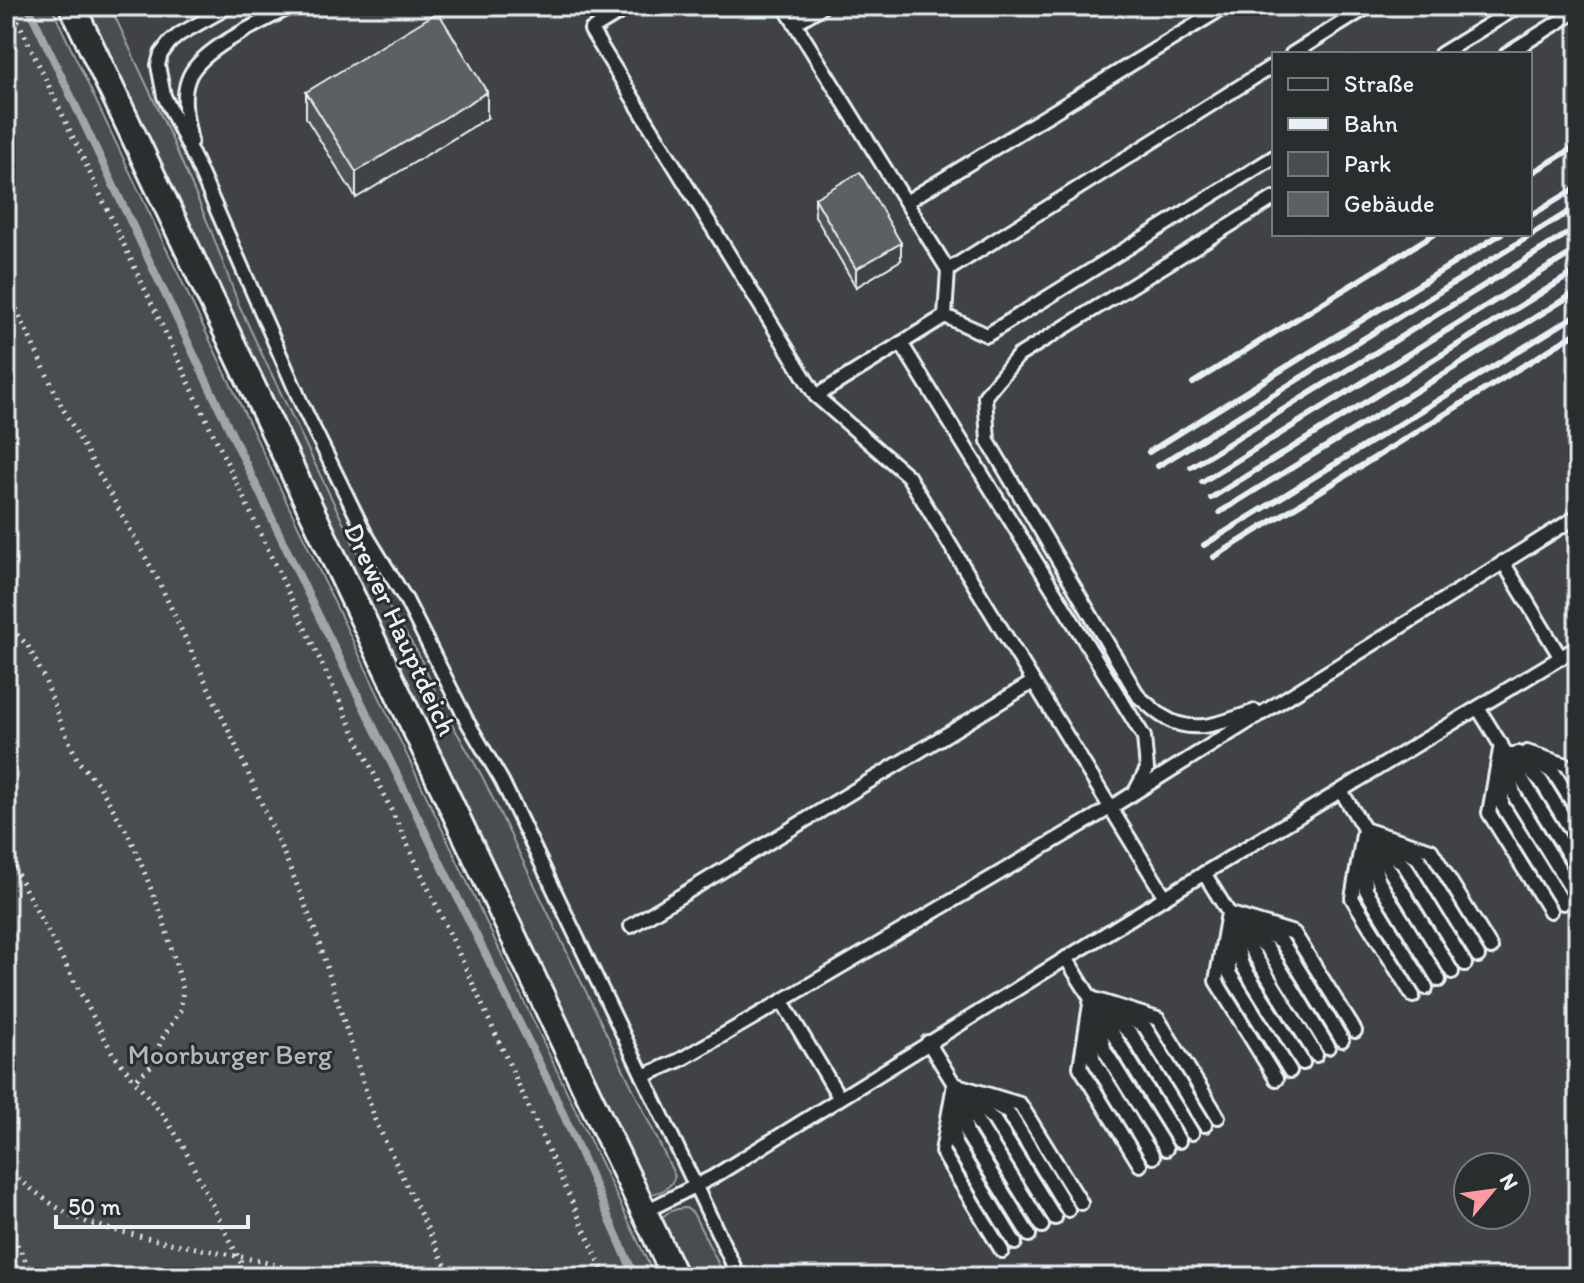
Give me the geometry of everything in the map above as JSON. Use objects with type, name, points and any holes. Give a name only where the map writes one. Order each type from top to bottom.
[{"type":"street","name":"Drewer Hauptdeich","points":[[72,6],[675,1277]]},
{"type":"lane","points":[[230,6],[180,34],[161,54],[158,65],[164,96],[303,407],[365,533],[406,600],[468,723],[502,781],[739,1277]]},
{"type":"lane","points":[[195,160],[185,92],[194,67],[224,44],[292,6]]},
{"type":"lane","points":[[630,6],[591,30],[816,396],[908,476],[1165,897]]},
{"type":"lane","points":[[784,6],[948,270],[945,316]]},
{"type":"lane","points":[[795,23],[823,6]]},
{"type":"lane","points":[[906,202],[1226,6]]},
{"type":"lane","points":[[1295,52],[1369,6]]},
{"type":"lane","points":[[1444,52],[1519,6]]},
{"type":"lane","points":[[1510,52],[1578,10]]},
{"type":"lane","points":[[948,270],[1272,66]]},
{"type":"lane","points":[[945,316],[987,335],[1272,158]]},
{"type":"lane","points":[[1272,199],[1018,356],[985,396],[988,441],[1139,697],[1165,719],[1198,728],[1280,702]]},
{"type":"lane","points":[[816,396],[945,316]]},
{"type":"lane","points":[[901,343],[1144,737],[1147,769],[1134,793]]},
{"type":"lane","points":[[643,1076],[680,1060],[1110,808],[1578,516]]},
{"type":"lane","points":[[1503,562],[1561,658]]},
{"type":"lane","points":[[644,1212],[713,1177],[928,1042],[1578,647]]},
{"type":"lane","points":[[631,926],[1033,682]]},
{"type":"lane","points":[[1478,708],[1578,870]]},
{"type":"lane","points":[[1501,744],[1567,765],[1578,782]]},
{"type":"lane","points":[[1501,744],[1554,773],[1578,811]]},
{"type":"lane","points":[[1501,744],[1541,781],[1578,841]]},
{"type":"lane","points":[[1501,744],[1515,797],[1575,895]]},
{"type":"lane","points":[[1501,744],[1502,805],[1563,903]]},
{"type":"lane","points":[[1501,744],[1489,813],[1550,911]]},
{"type":"lane","points":[[1341,791],[1452,972]]},
{"type":"lane","points":[[1364,829],[1431,850],[1491,948]]},
{"type":"lane","points":[[1364,829],[1418,858],[1478,956]]},
{"type":"lane","points":[[1364,829],[1405,866],[1465,964]]},
{"type":"lane","points":[[1364,829],[1379,882],[1439,980]]},
{"type":"lane","points":[[1364,829],[1366,890],[1426,988]]},
{"type":"lane","points":[[1364,829],[1352,898],[1413,996]]},
{"type":"lane","points":[[1204,873],[1316,1055]]},
{"type":"lane","points":[[1228,913],[1294,933],[1355,1031]]},
{"type":"lane","points":[[1228,913],[1281,941],[1342,1040]]},
{"type":"lane","points":[[1228,913],[1268,949],[1328,1047]]},
{"type":"lane","points":[[1228,913],[1242,965],[1303,1063]]},
{"type":"lane","points":[[1228,913],[1229,973],[1290,1071]]},
{"type":"lane","points":[[1228,913],[1216,981],[1276,1079]]},
{"type":"lane","points":[[1066,958],[1179,1141]]},
{"type":"lane","points":[[1091,998],[1158,1019],[1218,1117]]},
{"type":"lane","points":[[1091,998],[1145,1027],[1205,1125]]},
{"type":"lane","points":[[1091,998],[1132,1035],[1192,1133]]},
{"type":"lane","points":[[1091,998],[1105,1051],[1166,1149]]},
{"type":"lane","points":[[1091,998],[1093,1059],[1153,1157]]},
{"type":"lane","points":[[1091,998],[1080,1067],[1140,1165]]},
{"type":"lane","points":[[782,1001],[839,1097]]},
{"type":"lane","points":[[928,1042],[1042,1226]]},
{"type":"lane","points":[[954,1084],[1020,1104],[1081,1203]]},
{"type":"lane","points":[[954,1084],[1008,1112],[1068,1210]]},
{"type":"lane","points":[[954,1084],[994,1120],[1055,1218]]},
{"type":"lane","points":[[954,1084],[968,1136],[1029,1235]]},
{"type":"lane","points":[[954,1084],[955,1144],[1015,1243]]},
{"type":"lane","points":[[954,1084],[942,1152],[1002,1251]]},
{"type":"path","points":[[11,6],[455,945],[606,1277]]},
{"type":"path","points":[[6,287],[63,409],[157,578],[241,757],[315,930],[375,1120],[451,1277]]},
{"type":"path","points":[[6,623],[28,646],[78,761],[99,785],[132,841],[163,919],[183,989],[180,1011],[162,1039],[151,1066],[135,1080]]},
{"type":"path","points":[[6,853],[113,1054],[164,1116],[182,1144],[248,1277]]},
{"type":"path","points":[[6,1168],[45,1200],[73,1216],[106,1228],[264,1261],[314,1277]]},
{"type":"path","points":[[6,1223],[34,1277]]},
{"type":"shaded area","points":[[98,6],[1578,6],[1578,1277],[706,1277]]},
{"type":"green space","name":"Moorburger Berg","points":[[6,6],[51,6],[655,1277],[6,1277]]},
{"type":"green space","points":[[79,6],[110,6],[171,137],[239,305],[370,578],[418,653],[444,710],[482,776],[675,1176],[662,1191],[649,1194]]},
{"type":"green space","points":[[686,1208],[693,1213],[725,1277],[685,1277],[658,1222],[670,1212]]},
{"type":"building","points":[[438,12],[487,92],[356,172],[306,92]]},
{"type":"building","points":[[860,172],[901,243],[856,269],[815,198]]},
{"type":"waterway","points":[[28,6],[306,590],[554,1093],[635,1277]]},
{"type":"railway","points":[[1532,173],[1578,145]]},
{"type":"railway","points":[[1532,215],[1578,187]]},
{"type":"railway","points":[[1532,234],[1578,206]]},
{"type":"railway","points":[[1191,467],[1578,227]]},
{"type":"railway","points":[[1193,383],[1431,236]]},
{"type":"railway","points":[[1149,452],[1498,236]]},
{"type":"railway","points":[[1158,466],[1530,236]]},
{"type":"railway","points":[[1202,482],[1578,249]]},
{"type":"railway","points":[[1211,498],[1578,270]]},
{"type":"railway","points":[[1220,512],[1578,291]]},
{"type":"railway","points":[[1204,545],[1578,314]]},
{"type":"railway","points":[[1214,557],[1578,332]]}]
